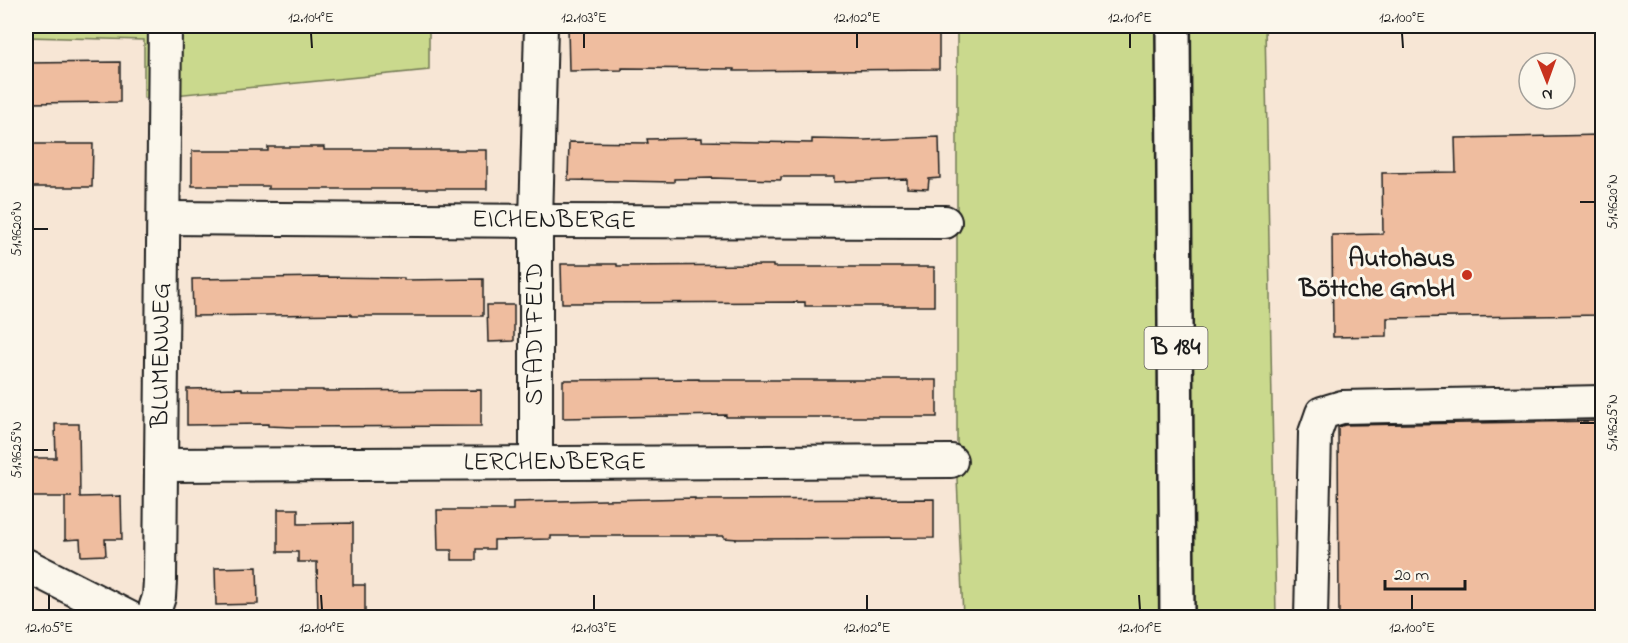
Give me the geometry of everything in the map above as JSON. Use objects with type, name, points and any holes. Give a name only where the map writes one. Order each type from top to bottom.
[{"type":"main road","name":"B 184","points":[[1173,26],[1177,618]]},
{"type":"street","name":"BLUMENWEG","points":[[152,618],[159,597],[160,580],[165,26]]},
{"type":"street","name":"STADTFELD","points":[[536,462],[536,221],[541,26]]},
{"type":"street","name":"EICHENBERGE","points":[[164,218],[945,222]]},
{"type":"street","points":[[1311,618],[1315,433],[1322,413],[1342,407],[1602,402]]},
{"type":"street","name":"LERCHENBERGE","points":[[161,465],[951,461]]},
{"type":"street","points":[[26,565],[130,618]]},
{"type":"green space","points":[[26,26],[429,26],[429,70],[144,98],[144,40],[26,37]]},
{"type":"green space","points":[[957,26],[1265,26],[1276,617],[963,617],[957,478]]},
{"type":"building","points":[[621,26],[621,29],[859,28],[859,30],[939,31],[939,69],[734,71],[734,69],[622,68],[622,70],[569,71],[568,27]]},
{"type":"building","points":[[120,62],[120,102],[26,103],[26,63]]},
{"type":"building","name":"Autohaus Böttche GmbH","points":[[1602,135],[1602,315],[1387,318],[1387,336],[1333,337],[1332,235],[1383,234],[1382,173],[1456,172],[1455,138]]},
{"type":"building","points":[[939,137],[940,178],[929,179],[928,189],[907,188],[907,179],[834,182],[834,177],[781,177],[781,180],[674,179],[674,182],[568,180],[569,142],[648,143],[647,139],[702,138],[702,141],[812,143],[812,139],[864,140]]},
{"type":"building","points":[[26,144],[93,144],[92,187],[26,187]]},
{"type":"building","points":[[268,147],[324,147],[324,150],[487,150],[487,189],[268,189],[268,186],[192,186],[192,151],[268,151]]},
{"type":"building","points":[[561,264],[934,267],[934,306],[805,306],[805,302],[562,303]]},
{"type":"building","points":[[404,278],[404,280],[483,279],[483,316],[351,316],[351,314],[193,316],[192,279]]},
{"type":"building","points":[[487,305],[514,305],[514,341],[488,342]]},
{"type":"building","points":[[563,380],[937,380],[937,417],[726,417],[726,415],[563,418]]},
{"type":"building","points":[[242,388],[242,390],[323,391],[481,390],[481,426],[187,425],[187,389]]},
{"type":"building","points":[[1602,421],[1602,618],[1339,618],[1338,427],[1345,425]]},
{"type":"building","points":[[55,424],[79,424],[80,497],[121,496],[122,539],[105,539],[106,555],[81,556],[80,539],[65,540],[65,497],[26,497],[26,458],[56,458]]},
{"type":"building","points":[[695,498],[695,500],[934,499],[934,538],[738,539],[724,538],[724,536],[551,536],[551,539],[494,540],[494,549],[476,549],[476,560],[452,560],[452,550],[438,550],[437,510],[513,510],[513,502]]},
{"type":"building","points":[[278,509],[298,509],[298,524],[353,523],[353,585],[365,585],[365,618],[318,618],[317,562],[298,562],[298,552],[278,552]]},
{"type":"building","points":[[257,567],[258,604],[216,605],[215,568]]},
{"type":"place","name":"Autohaus Böttche GmbH","points":[[1467,275]]}]
